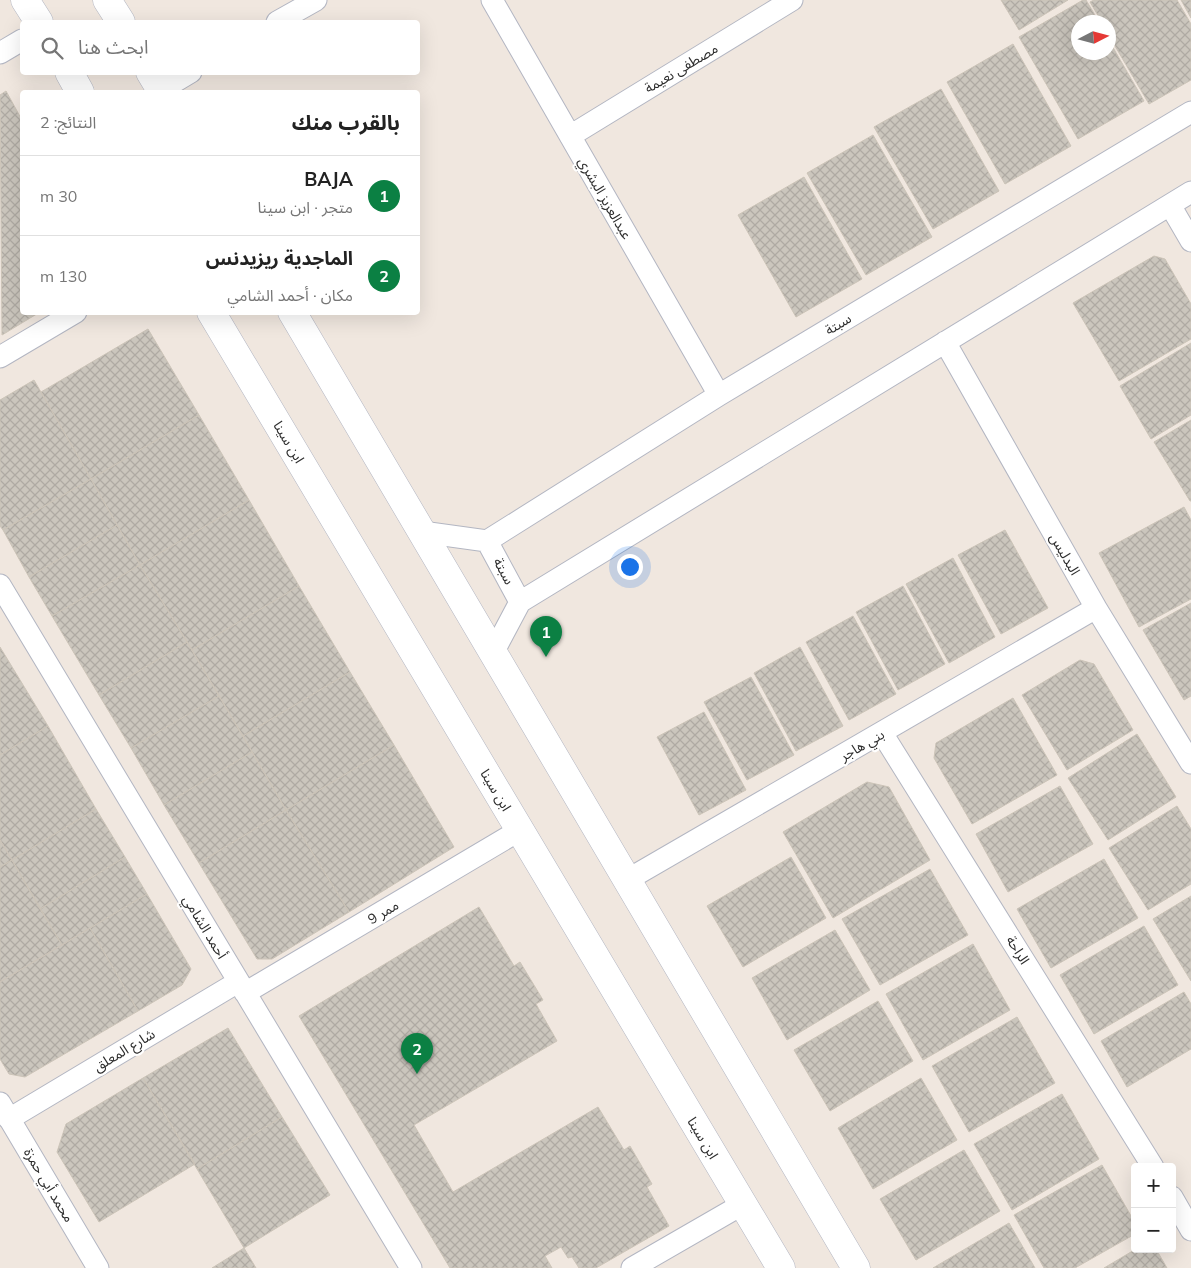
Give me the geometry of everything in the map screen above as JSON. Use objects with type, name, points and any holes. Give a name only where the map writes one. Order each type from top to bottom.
[{"type":"street","points":[[25,0],[38,20]]},
{"type":"street","points":[[107,0],[120,20]]},
{"type":"street","points":[[281,20],[316,0]]},
{"type":"street","name":"عبدالعزيز البشري","points":[[492,0],[719,395]]},
{"type":"street","name":"مصطفى نعيمة","points":[[570,136],[792,0]]},
{"type":"street","points":[[0,53],[20,41]]},
{"type":"street","points":[[70,75],[79,90]]},
{"type":"street","points":[[157,85],[183,75]]},
{"type":"street","name":"سبتة","points":[[520,602],[487,540],[719,395],[1191,112]]},
{"type":"street","points":[[493,653],[520,602],[1191,192]]},
{"type":"street","points":[[1170,204],[1191,241]]},
{"type":"street","points":[[0,357],[71,315]]},
{"type":"street","name":"ابن سينا","points":[[213,315],[781,1268]]},
{"type":"street","points":[[294,315],[856,1268]]},
{"type":"street","name":"البدليس","points":[[945,342],[1096,608],[1191,763]]},
{"type":"street","points":[[422,532],[487,540]]},
{"type":"street","name":"أحمد الشامي","points":[[0,585],[411,1268]]},
{"type":"street","name":"بني هاجر","points":[[627,880],[1096,608]]},
{"type":"street","name":"الراحة","points":[[882,733],[1151,1163]]},
{"type":"street","name":"ممر 9","points":[[242,988],[520,830]]},
{"type":"street","name":"شارع المعلق","points":[[5,1111],[242,988]]},
{"type":"street","name":"محمد أبي حمزة","points":[[5,1111],[98,1268]]},
{"type":"street","points":[[1180,1199],[1191,1230]]},
{"type":"street","points":[[632,1268],[743,1204]]},
{"type":"building","points":[[1001,0],[1068,0],[1019,30]]},
{"type":"building","points":[[1086,0],[1095,15],[1071,15],[1071,60],[1116,60],[1116,53],[1144,101],[1078,139],[1019,37]]},
{"type":"building","points":[[1094,0],[1177,0],[1191,24],[1191,80],[1149,104],[1116,48],[1116,15],[1098,15],[1090,2]]},
{"type":"building","points":[[1181,0],[1191,0],[1191,18]]},
{"type":"building","points":[[1013,44],[1071,146],[1005,184],[947,82]]},
{"type":"building","points":[[941,89],[999,191],[933,229],[874,127]]},
{"type":"building","points":[[6,91],[20,116],[20,315],[35,315],[2,335],[0,95]]},
{"type":"building","points":[[873,135],[932,237],[866,275],[807,173]]},
{"type":"building","points":[[804,177],[862,279],[796,317],[738,215]]},
{"type":"building","points":[[1154,256],[1165,259],[1191,304],[1191,339],[1119,381],[1073,303]]},
{"type":"building","points":[[148,329],[199,415],[91,479],[41,392]]},
{"type":"building","points":[[1191,343],[1191,415],[1151,439],[1120,386]]},
{"type":"building","points":[[34,380],[91,479],[3,530],[0,526],[0,400]]},
{"type":"building","points":[[199,415],[249,500],[140,565],[91,479]]},
{"type":"building","points":[[1191,420],[1191,501],[1190,501],[1154,442]]},
{"type":"building","points":[[91,479],[117,525],[29,577],[3,530]]},
{"type":"building","points":[[249,500],[299,586],[192,650],[140,565]]},
{"type":"building","points":[[1184,507],[1191,520],[1191,599],[1139,627],[1099,553]]},
{"type":"building","points":[[117,525],[140,565],[52,616],[29,577]]},
{"type":"building","points":[[1005,530],[1048,608],[1001,634],[958,555]]},
{"type":"building","points":[[953,558],[995,637],[949,663],[906,584]]},
{"type":"building","points":[[140,565],[187,642],[99,695],[52,616]]},
{"type":"building","points":[[299,586],[350,672],[243,736],[192,650]]},
{"type":"building","points":[[903,586],[945,664],[898,690],[856,612]]},
{"type":"building","points":[[1191,603],[1191,696],[1184,700],[1143,630]]},
{"type":"building","points":[[853,616],[896,694],[849,720],[806,642]]},
{"type":"building","points":[[187,642],[219,696],[131,748],[99,695]]},
{"type":"building","points":[[0,647],[48,726],[0,755]]},
{"type":"building","points":[[800,647],[843,726],[796,751],[754,673]]},
{"type":"building","points":[[1080,660],[1094,664],[1133,730],[1067,770],[1022,695]]},
{"type":"building","points":[[350,672],[394,745],[286,810],[243,736]]},
{"type":"building","points":[[751,677],[794,755],[747,780],[704,702]]},
{"type":"building","points":[[219,696],[252,752],[164,805],[131,748]]},
{"type":"building","points":[[1013,698],[1057,775],[972,824],[934,758],[936,743]]},
{"type":"building","points":[[704,712],[746,790],[699,815],[657,737]]},
{"type":"building","points":[[48,726],[96,809],[12,860],[0,840],[0,755]]},
{"type":"building","points":[[1137,734],[1176,797],[1108,840],[1068,778]]},
{"type":"building","points":[[394,745],[454,847],[349,912],[286,810]]},
{"type":"building","points":[[252,752],[286,810],[199,863],[164,805]]},
{"type":"building","points":[[867,782],[889,787],[930,860],[833,918],[783,832]]},
{"type":"building","points":[[1060,786],[1093,844],[1008,892],[976,834]]},
{"type":"building","points":[[1177,806],[1191,829],[1191,884],[1148,910],[1109,848]]},
{"type":"building","points":[[96,809],[125,857],[40,909],[12,860]]},
{"type":"building","points":[[286,810],[349,912],[272,959],[257,959],[199,863]]},
{"type":"building","points":[[0,840],[12,860],[0,867]]},
{"type":"building","points":[[125,857],[147,894],[62,945],[40,909]]},
{"type":"building","points":[[791,857],[826,918],[743,967],[707,906]]},
{"type":"building","points":[[1104,859],[1138,918],[1051,968],[1017,909]]},
{"type":"building","points":[[12,860],[62,945],[0,982],[0,867]]},
{"type":"building","points":[[930,869],[968,935],[880,985],[842,919]]},
{"type":"building","points":[[147,894],[191,969],[182,985],[138,1011],[90,928]]},
{"type":"building","points":[[1191,896],[1191,981],[1153,919]]},
{"type":"building","points":[[479,907],[514,966],[520,962],[543,1000],[536,1004],[557,1041],[414,1125],[453,1192],[598,1107],[624,1150],[630,1146],[652,1184],[647,1187],[669,1226],[596,1268],[579,1268],[572,1257],[568,1258],[561,1247],[545,1256],[552,1268],[450,1268],[299,1016]]},
{"type":"building","points":[[1144,926],[1178,985],[1094,1034],[1060,975]]},
{"type":"building","points":[[90,928],[138,1011],[25,1077],[9,1074],[0,1059],[0,982]]},
{"type":"building","points":[[835,930],[870,990],[787,1040],[752,978]]},
{"type":"building","points":[[973,944],[1010,1010],[923,1060],[886,994]]},
{"type":"building","points":[[1184,992],[1191,1004],[1191,1049],[1127,1087],[1101,1041]]},
{"type":"building","points":[[878,1001],[913,1061],[830,1111],[794,1050]]},
{"type":"building","points":[[1017,1017],[1055,1083],[969,1132],[932,1066]]},
{"type":"building","points":[[228,1028],[282,1117],[197,1169],[143,1078]]},
{"type":"building","points":[[143,1078],[195,1164],[99,1222],[57,1152],[66,1124]]},
{"type":"building","points":[[921,1078],[957,1140],[873,1189],[838,1128]]},
{"type":"building","points":[[1062,1094],[1099,1159],[1012,1210],[974,1144]]},
{"type":"building","points":[[282,1117],[330,1195],[244,1248],[197,1169]]},
{"type":"building","points":[[964,1150],[1000,1211],[916,1260],[880,1199]]},
{"type":"building","points":[[1102,1165],[1131,1216],[1131,1236],[1075,1268],[1044,1268],[1014,1215]]},
{"type":"building","points":[[1009,1223],[1035,1268],[933,1268]]},
{"type":"building","points":[[244,1248],[256,1268],[212,1268]]},
{"type":"building","points":[[1131,1252],[1158,1253],[1167,1268],[1104,1268]]},
{"type":"place","name":"BAJA","points":[[546,657]]},
{"type":"place","name":"الماجدية ريزيدنس","points":[[417,1074]]}]
